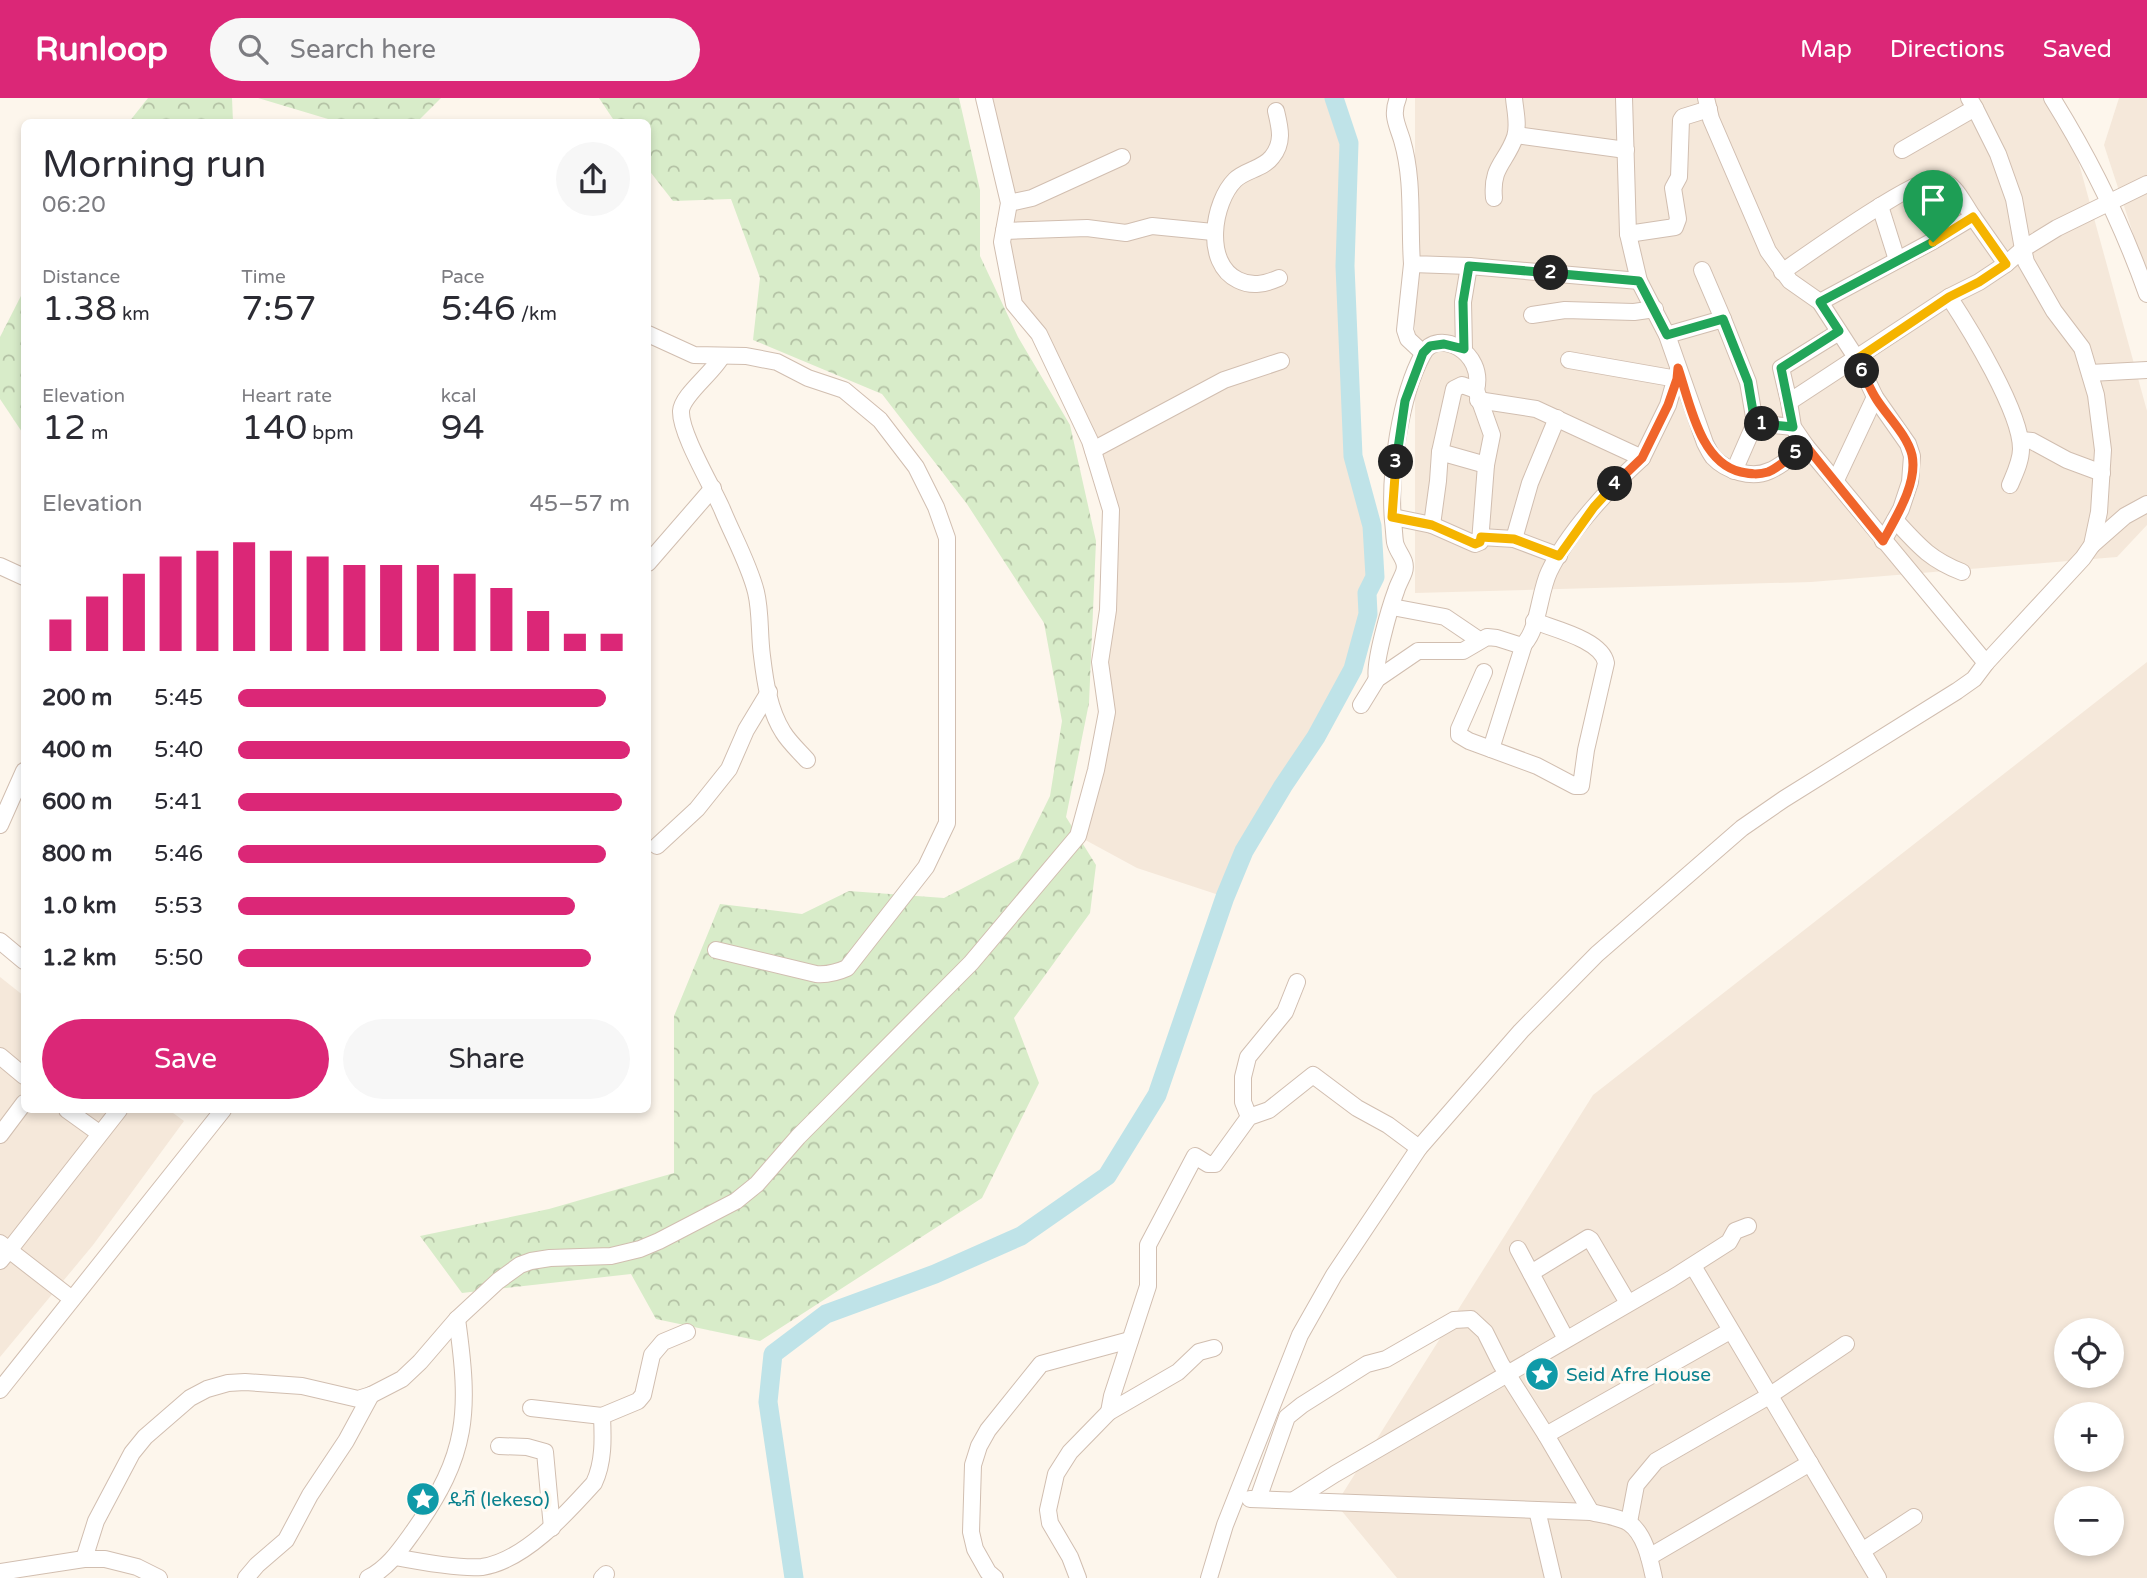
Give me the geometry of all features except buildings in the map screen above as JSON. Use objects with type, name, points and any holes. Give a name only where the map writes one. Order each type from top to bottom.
[{"type":"street","points":[[84,1559],[96,1521],[132,1453],[145,1437],[190,1398],[207,1389],[244,1382],[302,1386],[358,1399],[371,1395],[402,1379],[457,1319],[498,1281],[520,1265],[550,1258],[611,1256],[640,1249],[742,1197],[971,963],[1078,836],[1096,770],[1107,712],[1100,663],[1108,610],[1111,510],[1093,450],[1039,334],[1014,304],[1002,242],[1009,202],[984,98]]},
{"type":"street","points":[[1398,98],[1394,117],[1409,180],[1412,264],[1405,330],[1408,339],[1423,353]]},
{"type":"street","points":[[1494,198],[1492,182],[1495,173],[1516,135],[1514,98]]},
{"type":"street","points":[[1624,98],[1628,233],[1639,281],[1667,335],[1677,374],[1704,443],[1713,457],[1734,471],[1754,475],[1770,471],[1806,446]]},
{"type":"street","points":[[2052,98],[2108,202],[2147,294]]},
{"type":"street","points":[[1902,150],[1972,103],[1998,154],[2014,199],[2026,262],[2054,311],[2082,348],[2096,395],[2103,450],[2099,512],[2092,545]]},
{"type":"street","points":[[1628,233],[1675,227],[1678,219],[1673,188],[1679,177],[1681,120],[1708,104],[1755,223],[1782,272],[1790,281],[1820,302],[1857,359],[1875,397],[1908,444],[1912,456],[1910,482],[1895,520],[1883,541]]},
{"type":"street","points":[[1276,111],[1281,137],[1277,148],[1265,163],[1240,176],[1229,188],[1213,232],[1216,249],[1229,275],[1240,281],[1264,285],[1279,278]]},
{"type":"street","points":[[1516,135],[1626,150]]},
{"type":"street","points":[[1009,202],[1032,198],[1122,158]]},
{"type":"street","points":[[1782,272],[1880,206],[1929,179],[1936,179],[1953,187],[2006,264]]},
{"type":"street","points":[[1789,402],[1949,297],[1979,282],[2057,228],[2147,184]]},
{"type":"street","points":[[1880,206],[1897,260]]},
{"type":"street","points":[[1820,302],[1973,217]]},
{"type":"street","points":[[1004,231],[1087,228],[1126,233],[1152,226],[1213,232]]},
{"type":"street","points":[[1412,264],[1469,266],[1639,281]]},
{"type":"street","points":[[1464,349],[1463,302],[1469,266]]},
{"type":"street","points":[[1702,270],[1748,382],[1755,423],[1734,471]]},
{"type":"street","points":[[1949,297],[1971,329],[2007,401],[2021,440],[2021,457],[2010,485]]},
{"type":"street","points":[[1532,315],[1565,310],[1634,312],[1655,309]]},
{"type":"street","points":[[1667,335],[1723,319]]},
{"type":"street","points":[[1839,331],[1781,368],[1793,427],[1883,541],[1986,663]]},
{"type":"street","points":[[651,335],[694,355],[746,356],[777,362],[808,378],[844,390],[880,420],[916,467],[936,507],[947,538],[947,823],[926,867],[847,968],[827,975],[816,974],[716,950]]},
{"type":"street","points":[[1377,679],[1376,672],[1405,564],[1395,542],[1392,517],[1400,424],[1405,401],[1423,353],[1430,346],[1444,344],[1464,349],[1473,359],[1477,372],[1477,395],[1492,435],[1486,465],[1480,542],[1475,544],[1432,525],[1392,517]]},
{"type":"street","points":[[722,356],[716,367],[685,400],[681,410],[692,446],[713,488],[756,590],[762,655],[772,710],[783,733],[807,760]]},
{"type":"street","points":[[1569,360],[1677,374]]},
{"type":"street","points":[[1093,450],[1224,380],[1282,361]]},
{"type":"street","points":[[2090,373],[2147,370]]},
{"type":"street","points":[[1491,749],[1548,573],[1594,507],[1642,458],[1668,405],[1677,374]]},
{"type":"street","points":[[1432,525],[1440,452],[1454,389],[1462,386],[1477,395],[1536,409],[1642,458]]},
{"type":"street","points":[[1836,480],[1875,397]]},
{"type":"street","points":[[1514,539],[1530,483],[1557,418]]},
{"type":"street","points":[[1755,423],[1793,427]]},
{"type":"street","points":[[2021,440],[2032,441],[2067,460],[2102,473]]},
{"type":"street","points":[[1440,452],[1486,465]]},
{"type":"street","points":[[651,559],[713,488]]},
{"type":"street","points":[[1209,1578],[1225,1525],[1300,1335],[1334,1275],[1419,1147],[1521,1031],[1597,954],[1732,837],[1784,799],[1974,679],[2092,545],[2125,516],[2147,504]]},
{"type":"street","points":[[1895,520],[1919,547],[1938,563],[1962,572]]},
{"type":"street","points":[[1481,537],[1514,539],[1559,556]]},
{"type":"street","points":[[0,566],[21,576]]},
{"type":"street","points":[[1392,607],[1445,617],[1479,640]]},
{"type":"street","points":[[1484,673],[1459,732],[1462,737],[1536,766],[1575,786],[1581,786],[1586,750],[1606,663],[1605,655],[1597,646],[1534,621]]},
{"type":"street","points":[[1361,705],[1377,679],[1418,650],[1463,651],[1487,637],[1524,644]]},
{"type":"street","points":[[657,846],[697,809],[729,769],[746,730],[769,692]]},
{"type":"street","points":[[0,825],[7,792],[21,775]]},
{"type":"street","points":[[0,941],[21,958]]},
{"type":"street","points":[[1249,1117],[1242,1102],[1243,1076],[1248,1057],[1285,1012],[1297,982]]},
{"type":"street","points":[[0,1056],[21,1074]]},
{"type":"street","points":[[1109,1412],[1148,1286],[1148,1245],[1196,1156],[1208,1164],[1215,1164],[1249,1117],[1269,1110],[1312,1075],[1357,1108],[1388,1125],[1419,1147]]},
{"type":"street","points":[[0,1135],[21,1107]]},
{"type":"street","points":[[71,1113],[99,1133]]},
{"type":"street","points":[[72,1299],[3,1251],[116,1113]]},
{"type":"street","points":[[0,1390],[217,1113]]},
{"type":"street","points":[[1294,1500],[1693,1266],[1729,1242],[1735,1231],[1748,1226]]},
{"type":"street","points":[[1531,1273],[1588,1238],[1628,1303]]},
{"type":"street","points":[[1518,1249],[1566,1339]]},
{"type":"street","points":[[1693,1266],[1878,1578]]},
{"type":"street","points":[[369,1578],[379,1573],[395,1557],[429,1510],[456,1456],[465,1412],[466,1391],[457,1319]]},
{"type":"street","points":[[1258,1499],[1287,1418],[1367,1364],[1386,1359],[1454,1320],[1471,1319],[1481,1327],[1591,1512]]},
{"type":"street","points":[[1546,1435],[1730,1331]]},
{"type":"street","points":[[531,1408],[603,1416],[638,1401],[643,1395],[652,1355],[663,1342],[687,1332]]},
{"type":"street","points":[[995,1578],[988,1572],[975,1549],[971,1532],[973,1465],[988,1430],[1041,1364],[1130,1340]]},
{"type":"street","points":[[1629,1522],[1636,1485],[1656,1461],[1769,1396],[1846,1345]]},
{"type":"street","points":[[1078,1578],[1070,1557],[1050,1522],[1050,1494],[1056,1474],[1070,1452],[1109,1412],[1178,1372],[1199,1352],[1214,1348]]},
{"type":"street","points":[[246,1578],[257,1564],[286,1540],[371,1395]]},
{"type":"street","points":[[395,1557],[419,1562],[479,1567],[509,1558],[552,1528],[594,1483],[601,1466],[603,1416]]},
{"type":"street","points":[[499,1446],[527,1447],[545,1452],[552,1528]]},
{"type":"street","points":[[1649,1557],[1810,1463]]},
{"type":"street","points":[[1236,1498],[1591,1512],[1629,1522],[1642,1541],[1654,1578]]},
{"type":"street","points":[[1537,1510],[1553,1578]]},
{"type":"street","points":[[1862,1551],[1914,1517]]},
{"type":"street","points":[[0,1572],[25,1573],[84,1559],[105,1559],[136,1567],[159,1578]]},
{"type":"shaded area","points":[[984,98],[1333,98],[1349,143],[1345,266],[1353,455],[1372,526],[1375,577],[1367,593],[1368,614],[1353,669],[1316,737],[1244,851],[1225,897],[1137,868],[1078,836],[1096,770],[1111,510],[1090,441],[1014,304],[1002,242],[1008,191]]},
{"type":"shaded area","points":[[1415,98],[2061,98],[2147,411],[2147,525],[2117,557],[1811,582],[1415,593]]},
{"type":"shaded area","points":[[2119,98],[2147,98],[2147,276],[2104,145]]},
{"type":"shaded area","points":[[2147,662],[2147,1578],[1397,1578],[1336,1504],[1593,1095]]},
{"type":"shaded area","points":[[0,977],[21,994],[21,1113],[173,1113],[184,1121],[93,1245],[0,1357]]},
{"type":"green space","points":[[148,98],[232,98],[233,119],[131,119]]},
{"type":"green space","points":[[258,98],[441,98],[420,119],[328,119]]},
{"type":"green space","points":[[599,98],[959,98],[980,190],[980,256],[1018,337],[1070,425],[1096,541],[1089,703],[1066,817],[1096,865],[1090,913],[1014,1018],[1039,1083],[982,1198],[760,1341],[656,1319],[631,1274],[462,1293],[420,1236],[549,1209],[674,1173],[674,1016],[720,904],[802,914],[849,891],[944,898],[1019,859],[1050,796],[1062,721],[1044,623],[967,504],[882,394],[753,340],[760,278],[731,199],[673,201],[651,173],[651,119],[613,119]]},
{"type":"green space","points":[[21,296],[21,430],[0,399],[0,337]]},
{"type":"waterway","points":[[794,1578],[768,1402],[773,1354],[826,1314],[935,1274],[1021,1236],[1107,1176],[1157,1095],[1225,897],[1244,851],[1316,737],[1353,669],[1368,614],[1367,593],[1375,577],[1372,526],[1353,456],[1345,266],[1349,143],[1334,98]]},
{"type":"place","name":"Seid Afre House","points":[[1542,1374]]},
{"type":"place","name":"ዴቭ (lekeso)","points":[[423,1499]]},
{"type":"route","points":[[1973,217],[2006,264],[1949,297],[1857,359],[1875,397],[1908,444],[1912,456],[1910,482],[1901,509],[1883,541],[1806,446],[1770,471],[1754,475],[1734,471],[1713,457],[1704,443],[1678,368],[1668,405],[1642,458],[1594,507],[1559,556],[1514,539],[1481,537],[1480,542],[1475,544],[1432,525],[1392,517],[1400,424],[1405,401],[1423,353],[1430,346],[1444,344],[1464,349],[1463,302],[1469,266],[1639,281],[1667,335],[1723,319],[1748,382],[1755,423],[1793,427],[1781,368],[1839,331],[1820,302],[1933,242],[1973,217]]}]
